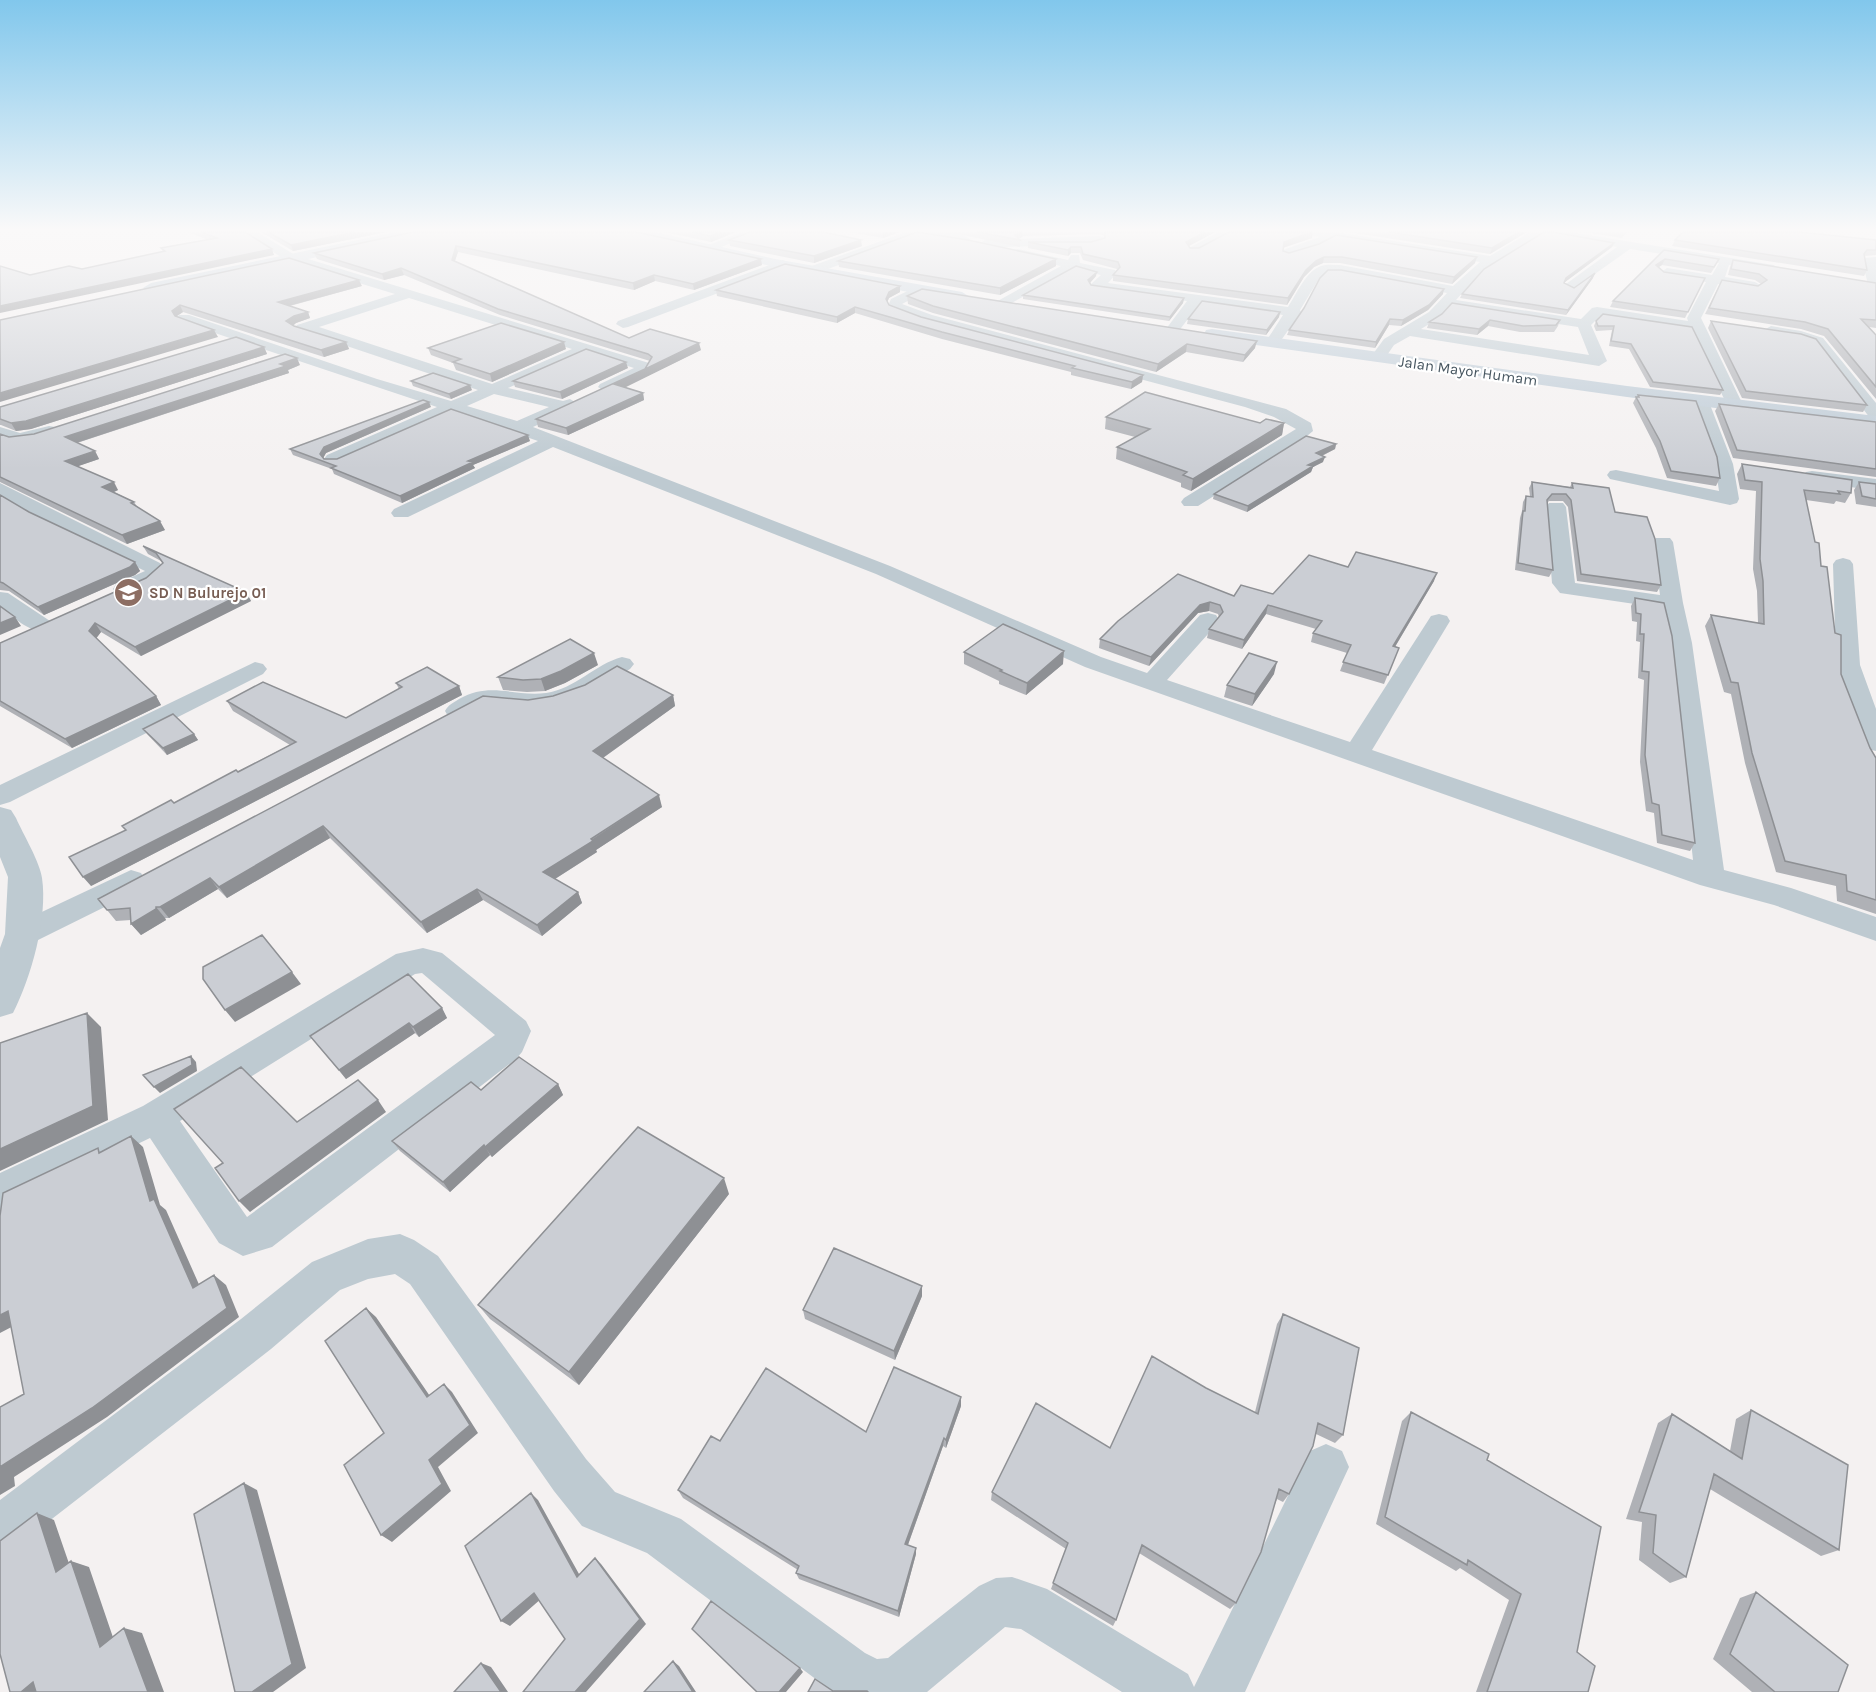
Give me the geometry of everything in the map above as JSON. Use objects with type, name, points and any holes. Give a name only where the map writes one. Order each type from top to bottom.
[{"type":"main road","points":[[993,311],[1000,313],[1009,311]]},
{"type":"main road","name":"Jalan Mayor Humam","points":[[1151,326],[1736,407],[1876,422]]},
{"type":"street","points":[[258,343],[356,311]]},
{"type":"street","points":[[463,311],[644,368],[518,427]]},
{"type":"street","points":[[623,324],[658,311]]},
{"type":"street","points":[[908,311],[927,318],[1251,404],[1280,413],[1305,427],[1304,431],[1295,437],[1191,502]]},
{"type":"street","points":[[977,331],[1003,311]]},
{"type":"street","points":[[1173,329],[1187,311]]},
{"type":"street","points":[[1272,343],[1294,312],[1287,311]]},
{"type":"street","points":[[1378,358],[1389,342],[1438,311]]},
{"type":"street","points":[[1502,311],[1584,324]]},
{"type":"street","points":[[1584,324],[1597,311],[1699,322]]},
{"type":"street","points":[[1703,311],[1699,322],[1736,407]]},
{"type":"street","points":[[184,318],[553,440],[883,570],[1093,662],[1710,877],[1780,896],[1876,929]]},
{"type":"street","points":[[1408,331],[1599,361],[1584,324]]},
{"type":"street","points":[[305,327],[492,389],[564,406]]},
{"type":"street","points":[[1754,328],[1801,334],[1818,341],[1876,414]]},
{"type":"street","points":[[219,344],[240,337]]},
{"type":"street","points":[[333,459],[584,349]]},
{"type":"street","points":[[266,361],[288,354]]},
{"type":"street","points":[[1616,475],[1730,499],[1724,464],[1701,402]]},
{"type":"street","points":[[0,432],[14,438],[26,437],[69,424]]},
{"type":"street","points":[[400,513],[553,440]]},
{"type":"street","points":[[1724,464],[1747,467]]},
{"type":"street","points":[[1794,474],[1876,485]]},
{"type":"street","points":[[0,489],[43,514],[153,567],[156,571],[152,576],[103,599]]},
{"type":"street","points":[[1556,507],[1563,583],[1568,588],[1672,603]]},
{"type":"street","points":[[1663,542],[1672,603],[1681,643],[1710,877]]},
{"type":"street","points":[[1843,564],[1848,665],[1876,743]]},
{"type":"street","points":[[0,598],[42,626]]},
{"type":"street","points":[[21,636],[63,617]]},
{"type":"street","points":[[1152,682],[1208,620]]},
{"type":"street","points":[[1356,753],[1439,621]]},
{"type":"street","points":[[434,723],[481,698],[500,697],[531,702],[549,700],[566,694],[622,664]]},
{"type":"street","points":[[0,796],[255,669]]},
{"type":"street","points":[[0,818],[24,877],[22,934],[0,1002]]},
{"type":"street","points":[[22,934],[152,871]]},
{"type":"street","points":[[0,1192],[156,1117],[407,963],[423,960],[431,962],[514,1031],[510,1042],[504,1049],[258,1234],[243,1237],[233,1230],[156,1117]]},
{"type":"street","points":[[0,1528],[256,1334],[326,1276],[368,1259],[400,1254],[424,1270],[570,1475],[599,1509],[664,1536],[847,1671],[875,1685],[898,1683],[996,1603],[1012,1602],[1030,1606],[1170,1692]]},
{"type":"street","points":[[1218,1692],[1326,1467]]},
{"type":"building","points":[[42,311],[172,311],[175,316],[214,330],[0,393],[0,320]]},
{"type":"building","points":[[199,311],[305,311],[308,312],[286,321],[294,326],[346,342],[321,350]]},
{"type":"building","points":[[505,311],[568,311],[629,338],[650,329],[699,343],[614,384],[643,393],[566,428],[536,419],[645,369],[652,357]]},
{"type":"building","points":[[810,311],[848,311],[837,317]]},
{"type":"building","points":[[869,311],[905,311],[1143,375],[1132,382]]},
{"type":"building","points":[[952,311],[1063,311],[1257,341],[1245,355],[1187,344],[1158,364]]},
{"type":"building","points":[[1130,311],[1174,311],[1170,317]]},
{"type":"building","points":[[1194,311],[1280,312],[1267,330],[1188,319]]},
{"type":"building","points":[[1302,311],[1419,311],[1403,320],[1390,319],[1376,342],[1289,330]]},
{"type":"building","points":[[1445,311],[1503,311],[1560,320],[1556,325],[1523,326],[1490,320],[1479,329],[1429,322]]},
{"type":"building","points":[[1729,311],[1876,311],[1876,320],[1861,319],[1876,335],[1876,387],[1828,329],[1805,322]]},
{"type":"building","points":[[1603,314],[1692,327],[1723,390],[1653,382],[1631,344],[1611,341],[1614,326],[1598,326],[1596,321]]},
{"type":"building","points":[[1711,321],[1801,334],[1816,339],[1867,405],[1746,391]]},
{"type":"building","points":[[501,323],[564,342],[490,374],[453,362],[461,359],[428,348]]},
{"type":"building","points":[[236,337],[264,347],[26,421],[11,423],[0,419],[0,407]]},
{"type":"building","points":[[586,349],[626,362],[560,392],[513,381]]},
{"type":"building","points":[[285,354],[297,358],[280,364],[286,366],[65,437],[95,451],[65,461],[114,482],[102,487],[134,502],[131,503],[160,521],[122,535],[0,477],[0,434],[9,437],[34,434]]},
{"type":"building","points":[[433,373],[470,385],[449,394],[411,381]]},
{"type":"building","points":[[1145,392],[1260,423],[1266,419],[1284,423],[1193,479],[1183,475],[1187,472],[1117,447],[1150,429],[1106,417]]},
{"type":"building","points":[[1638,395],[1696,401],[1717,457],[1720,478],[1671,471],[1660,441],[1636,397],[1639,397]]},
{"type":"building","points":[[423,400],[429,402],[324,447],[320,454],[324,459],[337,459],[451,409],[528,435],[468,461],[473,462],[400,496],[331,468],[336,466],[290,449]]},
{"type":"building","points":[[1719,404],[1876,422],[1876,469],[1737,450]]},
{"type":"building","points":[[1306,436],[1336,444],[1316,453],[1325,457],[1308,465],[1313,466],[1248,506],[1214,494]]},
{"type":"building","points":[[1742,464],[1852,480],[1851,493],[1804,490],[1815,542],[1819,543],[1821,566],[1827,567],[1835,633],[1841,635],[1841,674],[1876,758],[1876,900],[1847,891],[1846,875],[1785,861],[1752,753],[1738,683],[1731,682],[1711,615],[1764,624],[1760,559],[1762,482],[1745,480]]},
{"type":"building","points":[[1532,482],[1573,488],[1572,483],[1609,488],[1615,512],[1647,517],[1655,539],[1661,585],[1581,574],[1571,500],[1566,494],[1552,494],[1547,500],[1553,570],[1518,563],[1523,511],[1525,511],[1526,496],[1533,497]]},
{"type":"building","points":[[1859,482],[1876,484],[1876,499],[1862,496]]},
{"type":"building","points":[[0,495],[29,512],[135,562],[130,567],[38,607],[0,582]]},
{"type":"building","points":[[143,546],[246,592],[135,647],[95,623],[89,631],[156,696],[65,739],[0,701],[0,643],[146,578],[163,563],[156,553]]},
{"type":"building","points":[[1356,552],[1437,573],[1393,646],[1399,648],[1388,675],[1343,662],[1351,645],[1313,633],[1322,621],[1268,605],[1244,640],[1209,629],[1223,612],[1220,605],[1210,602],[1200,605],[1151,657],[1100,639],[1118,621],[1178,574],[1234,596],[1241,585],[1273,594],[1309,555],[1348,567]]},
{"type":"building","points":[[1635,598],[1664,603],[1672,636],[1695,843],[1662,835],[1659,805],[1652,803],[1645,755],[1649,672],[1642,671],[1644,634],[1640,634],[1641,614],[1636,613]]},
{"type":"building","points":[[0,606],[15,617],[0,623]]},
{"type":"building","points":[[1003,624],[1064,651],[1027,683],[964,652]]},
{"type":"building","points":[[570,639],[594,653],[541,679],[523,680],[498,677]]},
{"type":"building","points":[[1249,653],[1277,662],[1255,694],[1227,685]]},
{"type":"building","points":[[617,666],[673,695],[593,751],[659,795],[591,839],[593,841],[543,872],[578,892],[537,925],[477,889],[421,922],[323,826],[219,887],[210,878],[160,907],[156,907],[131,924],[130,908],[107,910],[98,899],[483,696],[528,700],[553,696],[585,685]]},
{"type":"building","points":[[427,667],[459,686],[83,877],[69,857],[126,830],[122,826],[171,800],[174,803],[296,742],[227,701],[263,682],[346,718],[402,687],[396,683]]},
{"type":"building","points":[[173,714],[194,734],[163,748],[143,729]]},
{"type":"building","points":[[262,935],[292,972],[225,1010],[203,979],[203,967]]},
{"type":"building","points":[[408,974],[442,1008],[413,1027],[409,1023],[339,1070],[310,1036]]},
{"type":"building","points":[[87,1013],[93,1106],[0,1149],[0,1043]]},
{"type":"building","points":[[191,1056],[192,1065],[154,1087],[143,1075]]},
{"type":"building","points":[[519,1057],[558,1084],[443,1182],[392,1141],[471,1082],[481,1090]]},
{"type":"building","points":[[241,1067],[297,1122],[358,1080],[378,1100],[239,1201],[215,1168],[223,1163],[174,1109]]},
{"type":"building","points":[[638,1127],[724,1178],[569,1372],[478,1305]]},
{"type":"building","points":[[131,1136],[150,1201],[154,1199],[193,1288],[214,1275],[227,1308],[92,1408],[0,1467],[0,1407],[24,1394],[8,1311],[0,1315],[0,1216],[3,1193],[98,1148],[99,1153]]},
{"type":"building","points":[[834,1248],[922,1286],[894,1351],[803,1310]]},
{"type":"building","points":[[366,1308],[427,1397],[444,1384],[470,1425],[429,1460],[442,1484],[381,1535],[344,1465],[384,1433],[325,1341]]},
{"type":"building","points":[[1283,1314],[1359,1348],[1343,1435],[1318,1423],[1313,1446],[1289,1494],[1279,1489],[1261,1552],[1236,1603],[1142,1545],[1116,1620],[1053,1583],[1068,1543],[992,1492],[1036,1403],[1110,1448],[1152,1356],[1206,1388],[1258,1414]]},
{"type":"building","points":[[894,1367],[961,1397],[905,1544],[916,1548],[898,1611],[796,1573],[799,1566],[678,1490],[711,1436],[720,1441],[766,1368],[866,1432]]},
{"type":"building","points":[[1751,1410],[1848,1465],[1839,1550],[1714,1474],[1686,1577],[1653,1553],[1656,1515],[1639,1512],[1672,1414],[1742,1459]]},
{"type":"building","points":[[1411,1412],[1489,1454],[1487,1460],[1601,1527],[1577,1652],[1595,1666],[1588,1692],[1487,1692],[1521,1594],[1468,1560],[1467,1565],[1385,1517]]},
{"type":"building","points":[[244,1483],[292,1664],[252,1692],[235,1692],[194,1514]]},
{"type":"building","points":[[531,1493],[577,1577],[595,1558],[640,1619],[575,1692],[523,1692],[565,1639],[534,1593],[501,1621],[465,1546]]},
{"type":"building","points":[[37,1513],[56,1572],[71,1561],[100,1647],[124,1628],[148,1692],[36,1692],[33,1682],[21,1692],[10,1692],[0,1654],[0,1541]]},
{"type":"building","points":[[1756,1592],[1848,1665],[1838,1692],[1775,1692],[1730,1654]]},
{"type":"building","points":[[711,1601],[800,1668],[779,1692],[757,1692],[692,1629]]},
{"type":"building","points":[[673,1661],[693,1692],[644,1692]]},
{"type":"building","points":[[481,1663],[501,1692],[454,1692]]},
{"type":"building","points":[[815,1679],[833,1691],[868,1692],[808,1692]]},
{"type":"place","name":"SD N Bulurejo 01","points":[[128,593]]}]
